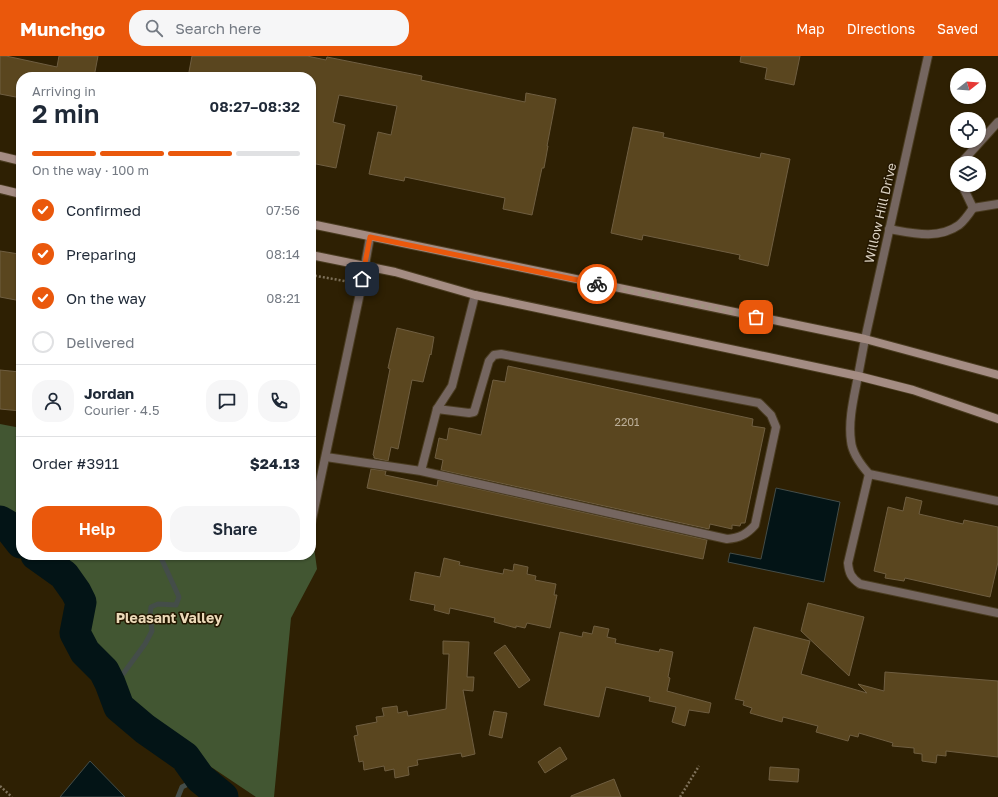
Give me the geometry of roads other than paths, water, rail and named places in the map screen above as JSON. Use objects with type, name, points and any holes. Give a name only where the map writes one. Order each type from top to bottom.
[{"type":"main road","points":[[0,156],[16,160]]},
{"type":"main road","points":[[0,189],[16,193]]},
{"type":"main road","points":[[316,225],[865,339],[998,375]]},
{"type":"main road","points":[[316,256],[395,272],[475,295],[858,376],[913,390],[998,419]]},
{"type":"street","name":"Willow Hill Drive","points":[[869,474],[860,464],[851,442],[851,412],[865,339],[928,56]]},
{"type":"street","points":[[967,156],[998,122]]},
{"type":"street","points":[[965,192],[973,208]]},
{"type":"street","points":[[889,229],[919,234],[941,234],[960,225],[973,208],[998,204]]},
{"type":"street","points":[[316,502],[370,237]]},
{"type":"street","points":[[421,472],[437,409],[452,386],[475,295]]},
{"type":"street","points":[[326,457],[421,472],[727,539],[737,539],[747,534],[755,525],[776,427],[771,415],[759,404],[501,354],[494,355],[489,361],[474,412],[469,413],[437,409]]},
{"type":"street","points":[[998,501],[869,474],[848,563],[848,572],[854,580],[860,584],[998,613]]},
{"type":"waterway","points":[[0,521],[7,525],[16,537]]},
{"type":"waterway","points":[[43,560],[64,575],[76,592],[81,602],[75,633],[85,652],[104,671],[119,707],[145,729],[185,757],[200,778],[223,797]]},
{"type":"waterway","points":[[110,683],[123,674],[145,644],[152,631],[150,615],[151,607],[158,604],[176,605],[179,597],[162,560]]},
{"type":"waterway","points":[[178,797],[182,787],[200,778]]},
{"type":"district","name":"Pleasant Valley","points":[[169,618]]}]
